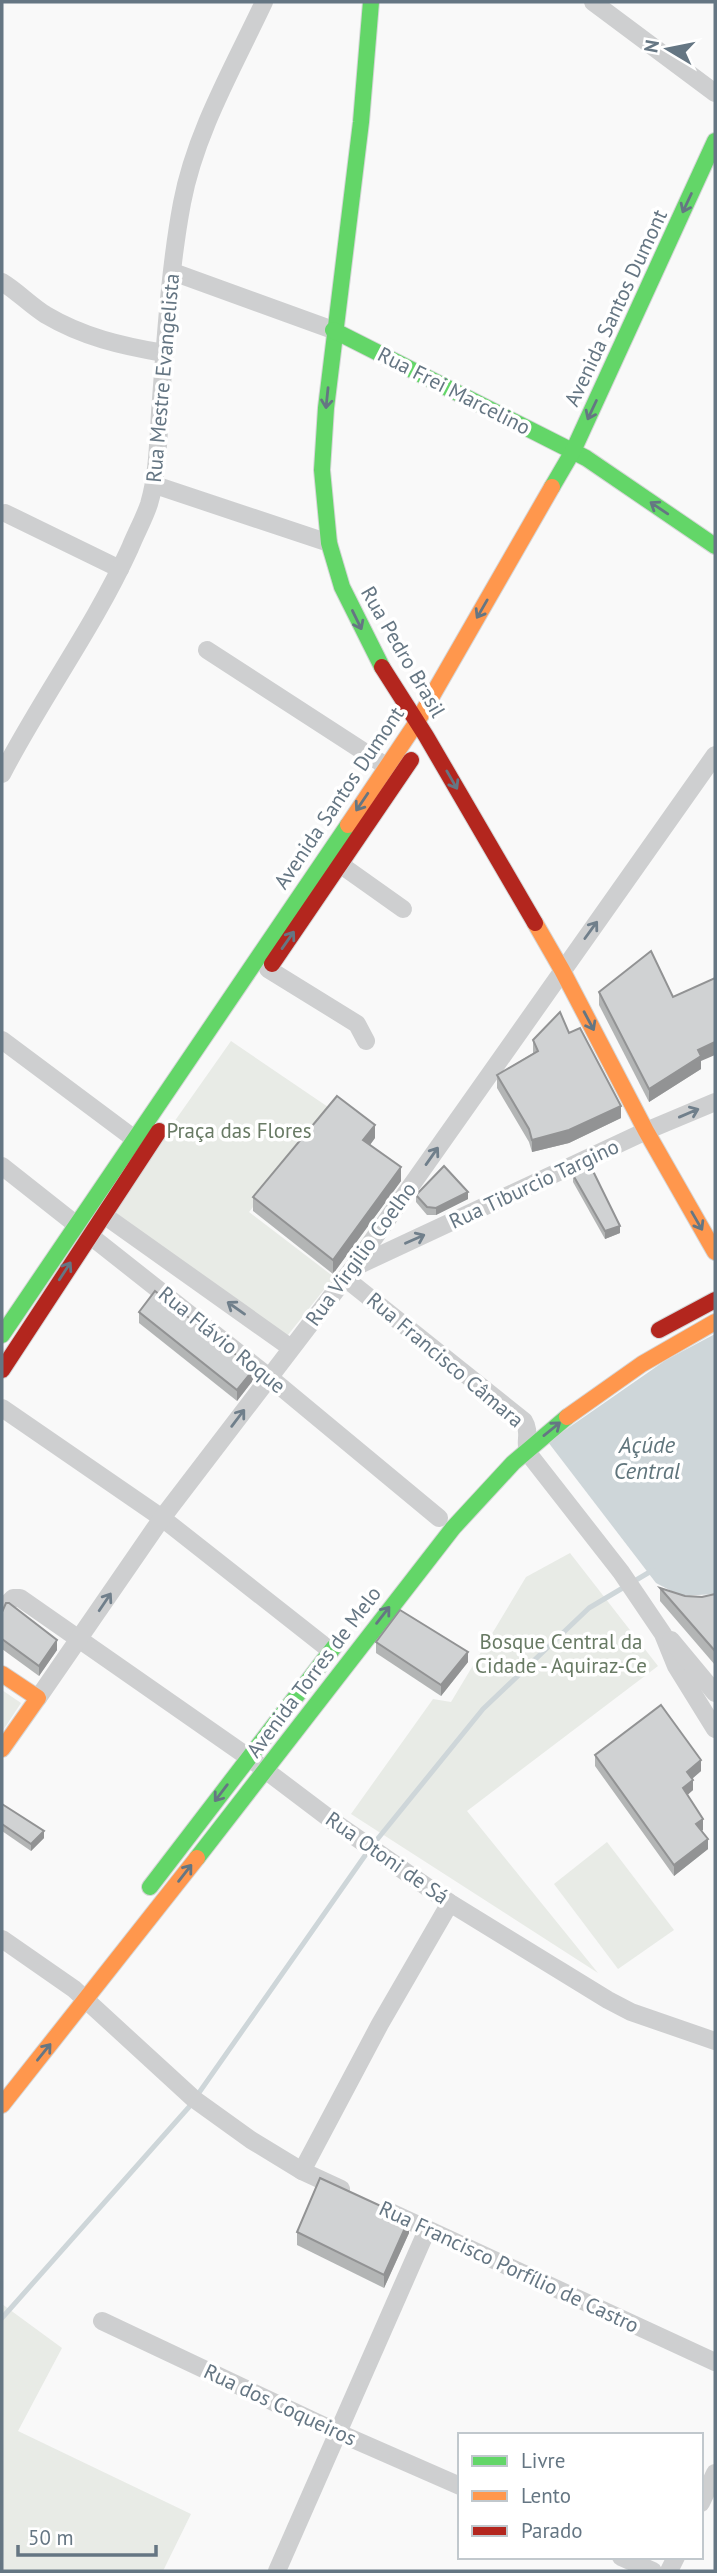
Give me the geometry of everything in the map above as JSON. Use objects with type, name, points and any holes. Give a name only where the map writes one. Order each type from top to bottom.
[{"type":"main road","name":"Rua Pedro Brasil","points":[[370,2],[361,122],[333,330],[322,470],[329,543],[342,587],[360,627],[562,970],[646,1131],[715,1252]]},
{"type":"main road","name":"Avenida Santos Dumont","points":[[2,1335],[27,1297],[96,1209],[416,722],[579,454],[715,141]]},
{"type":"main road","name":"Avenida Santos Dumont","points":[[452,694],[579,454],[715,178]]},
{"type":"main road","name":"Rua Frei Marcelino","points":[[333,330],[579,454],[715,546]]},
{"type":"main road","name":"Avenida Santos Dumont","points":[[140,1143],[268,969],[438,718]]},
{"type":"main road","name":"Avenida Santos Dumont","points":[[2,1370],[41,1308],[82,1229]]},
{"type":"main road","points":[[27,1297],[41,1308]]},
{"type":"main road","points":[[641,1341],[715,1300]]},
{"type":"main road","name":"Avenida Torres de Melo","points":[[2,2081],[80,1994],[265,1771],[345,1663],[434,1550],[491,1486],[519,1446],[662,1350],[715,1322]]},
{"type":"main road","name":"Avenida Torres de Melo","points":[[140,1900],[347,1631]]},
{"type":"main road","points":[[2,1674],[38,1698]]},
{"type":"main road","name":"Rua Virgilio Coelho","points":[[2,1749],[38,1698]]},
{"type":"main road","name":"Avenida Torres de Melo","points":[[2,2105],[80,1994],[90,1967]]},
{"type":"street","name":"Rua Mestre Evangelista","points":[[2,774],[23,733],[82,641],[148,508],[155,485],[164,353],[182,202],[194,159],[212,114],[264,2]]},
{"type":"street","points":[[593,2],[715,93]]},
{"type":"street","name":"Rua Frei Marcelino","points":[[173,272],[333,330]]},
{"type":"street","points":[[2,282],[44,314],[78,332],[113,344],[164,353]]},
{"type":"street","points":[[155,485],[329,543]]},
{"type":"street","points":[[5,513],[120,569]]},
{"type":"street","points":[[208,650],[386,766]]},
{"type":"street","name":"Rua Virgilio Coelho","points":[[38,1698],[162,1518],[349,1273],[715,755]]},
{"type":"street","points":[[341,864],[403,909]]},
{"type":"street","points":[[268,969],[356,1024],[366,1041]]},
{"type":"street","points":[[2,1040],[140,1143]]},
{"type":"street","name":"Rua Tiburcio Targino","points":[[349,1273],[646,1131],[715,1102]]},
{"type":"street","name":"Rua Flávio Roque","points":[[2,1167],[269,1377],[439,1519]]},
{"type":"street","name":"Rua Flávio Roque","points":[[96,1209],[291,1348]]},
{"type":"street","name":"Rua Francisco Câmara","points":[[349,1273],[524,1421],[533,1423],[519,1446]]},
{"type":"street","points":[[2,1408],[162,1518],[331,1651]]},
{"type":"street","points":[[519,1446],[621,1572],[663,1634],[676,1666],[715,1729]]},
{"type":"street","name":"Rua Otoni de Sá","points":[[8,1603],[13,1598],[20,1598],[248,1757],[334,1822],[450,1903],[631,2012],[715,2041]]},
{"type":"street","points":[[663,1634],[672,1640],[715,1693]]},
{"type":"street","points":[[302,2171],[380,2024],[450,1903]]},
{"type":"street","name":"Rua Francisco Porfílio de Castro","points":[[2,1939],[80,1994],[194,2098],[251,2140],[302,2171],[352,2194]]},
{"type":"street","name":"Rua Francisco Porfílio de Castro","points":[[377,2206],[715,2362]]},
{"type":"street","points":[[277,2571],[427,2230]]},
{"type":"street","name":"Rua dos Coqueiros","points":[[102,2321],[339,2433],[458,2485]]},
{"type":"street","points":[[703,2498],[715,2473]]},
{"type":"street","points":[[626,2559],[653,2571]]},
{"type":"green space","name":"Praça das Flores","points":[[231,1041],[331,1109],[249,1212],[334,1277],[284,1340],[110,1213]]},
{"type":"green space","name":"Bosque Central da Cidade - Aquiraz-Ce","points":[[570,1553],[658,1666],[467,1811],[598,1973],[351,1814],[433,1699],[451,1702],[526,1577]]},
{"type":"green space","points":[[2,1690],[21,1703],[2,1732]]},
{"type":"green space","points":[[607,1842],[674,1930],[618,1969],[554,1884]]},
{"type":"green space","points":[[2,2304],[62,2348],[18,2431],[191,2514],[163,2571],[2,2571]]},
{"type":"water","name":"Açúde Central","points":[[715,1334],[715,1594],[681,1596],[656,1583],[548,1442],[666,1360]]},
{"type":"building","points":[[651,951],[673,997],[715,978],[715,1042],[698,1050],[701,1056],[649,1089],[599,992]]},
{"type":"building","points":[[560,1012],[569,1033],[580,1028],[621,1106],[569,1130],[532,1140],[529,1129],[497,1075],[538,1051],[533,1040]]},
{"type":"building","points":[[337,1096],[375,1125],[363,1140],[401,1167],[333,1260],[253,1197]]},
{"type":"building","points":[[444,1166],[468,1192],[436,1208],[427,1207],[416,1195]]},
{"type":"building","points":[[591,1167],[620,1226],[605,1231],[573,1175]]},
{"type":"building","points":[[155,1291],[254,1369],[237,1390],[139,1312]]},
{"type":"building","points":[[660,1588],[685,1596],[702,1597],[715,1594],[715,1651]]},
{"type":"building","points":[[6,1603],[57,1640],[39,1666],[2,1639],[2,1612]]},
{"type":"building","points":[[400,1610],[468,1652],[441,1685],[376,1642]]},
{"type":"building","points":[[661,1705],[701,1760],[687,1772],[693,1780],[683,1788],[703,1819],[696,1824],[708,1839],[674,1865],[595,1755]]},
{"type":"building","points":[[2,1804],[44,1831],[31,1844],[2,1824]]},
{"type":"building","points":[[320,2178],[409,2219],[384,2275],[297,2232]]},
{"type":"waterway","points":[[2,2318],[189,2107],[371,1847],[483,1709],[589,1608],[653,1570]]},
{"type":"traffic: fast","points":[[371,2],[361,122],[326,408],[322,470],[329,543],[342,587],[382,667]]},
{"type":"traffic: fast","points":[[552,487],[573,451],[715,141]]},
{"type":"traffic: fast","points":[[333,330],[586,458],[715,546]]},
{"type":"traffic: fast","points":[[2,1335],[348,825]]},
{"type":"traffic: fast","points":[[197,1858],[453,1528],[513,1463],[567,1417]]},
{"type":"traffic: fast","points":[[150,1887],[334,1647]]},
{"type":"traffic: slow","points":[[348,825],[417,722],[552,487]]},
{"type":"traffic: slow","points":[[535,923],[646,1131],[715,1252]]},
{"type":"traffic: slow","points":[[567,1417],[642,1364],[715,1322]]},
{"type":"traffic: slow","points":[[2,1674],[38,1698],[2,1749]]},
{"type":"traffic: slow","points":[[2,2105],[197,1858]]},
{"type":"traffic: jam","points":[[382,667],[426,736],[535,923]]},
{"type":"traffic: jam","points":[[272,964],[411,760]]},
{"type":"traffic: jam","points":[[2,1370],[159,1131]]},
{"type":"traffic: jam","points":[[659,1330],[715,1300]]}]
